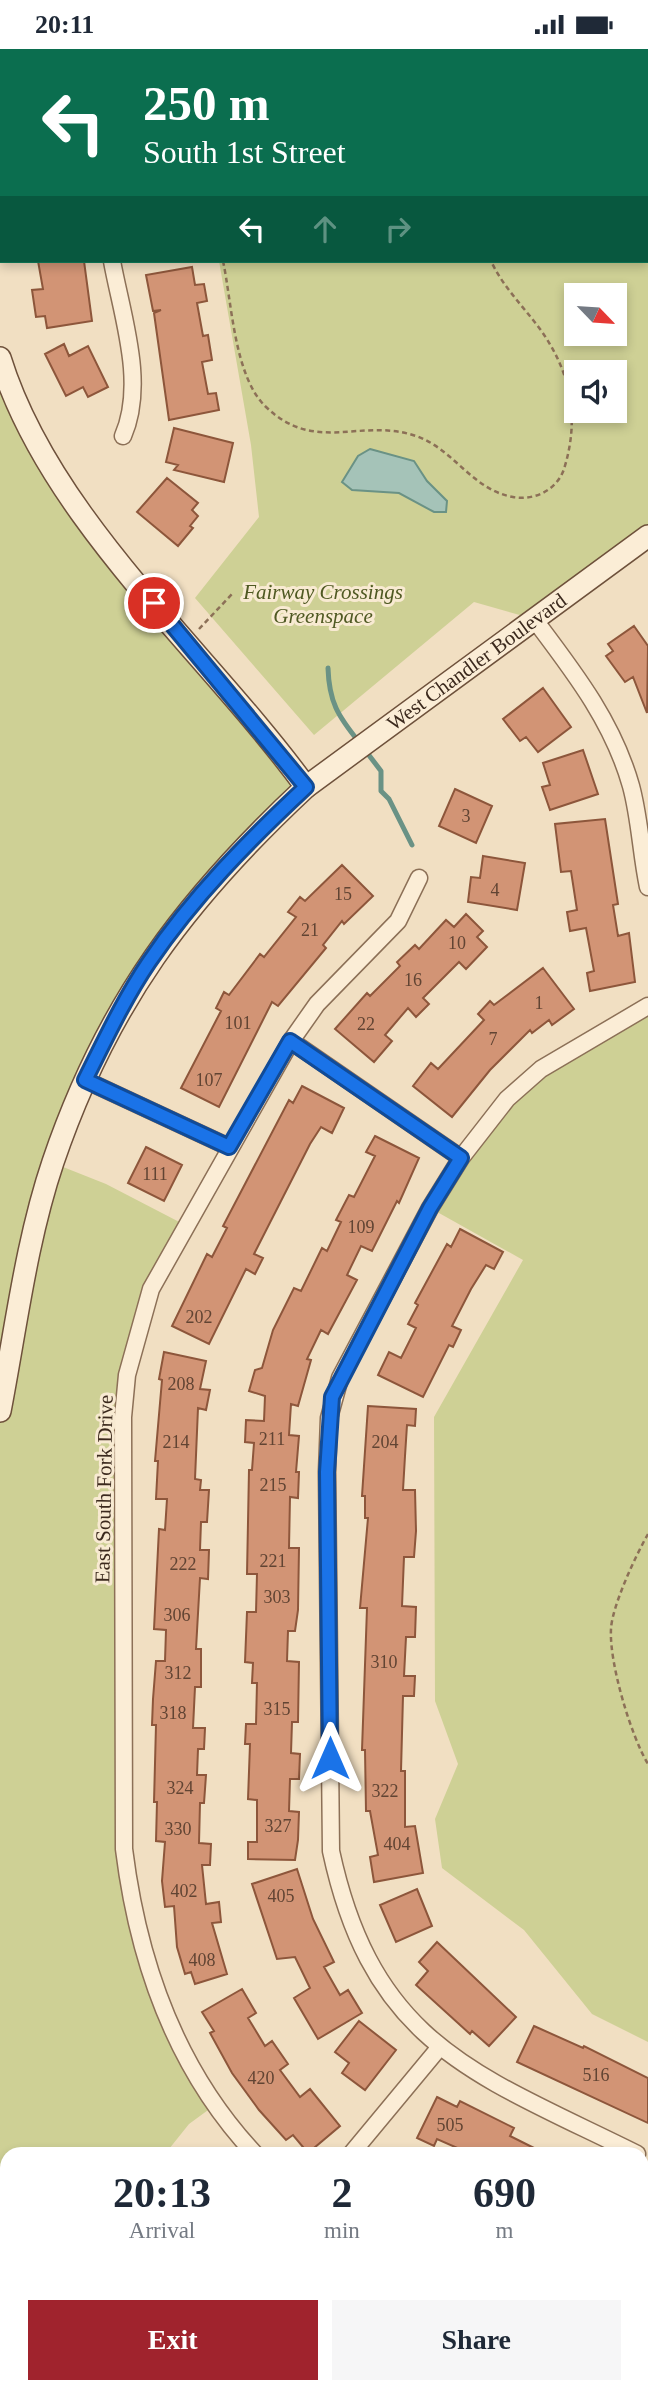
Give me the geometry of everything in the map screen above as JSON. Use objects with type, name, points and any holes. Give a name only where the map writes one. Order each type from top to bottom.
[{"type":"main road","points":[[0,358],[32,437],[94,531],[306,787]]},
{"type":"main road","name":"West Chandler Boulevard","points":[[0,1411],[30,1249],[53,1163],[85,1080],[113,1022],[148,963],[199,895],[255,834],[306,787],[648,536]]},
{"type":"street","points":[[113,263],[134,394],[123,436]]},
{"type":"street","points":[[534,619],[596,704],[622,758],[638,821],[648,887]]},
{"type":"street","name":"East South Fork Drive","points":[[249,2147],[215,2105],[183,2056],[141,1945],[129,1893],[124,1849],[123,1417],[127,1375],[151,1289],[290,1041],[317,1004],[398,921],[419,878]]},
{"type":"street","points":[[623,2147],[490,2081],[439,2048],[389,1996],[374,1973],[345,1910],[331,1851],[327,1472],[329,1417],[340,1378],[430,1208],[461,1158],[507,1099],[541,1069],[648,1006]]},
{"type":"street","points":[[290,1041],[461,1158]]},
{"type":"street","points":[[85,1080],[229,1147]]},
{"type":"street","points":[[357,2147],[439,2048]]},
{"type":"path","points":[[223,263],[241,357],[250,385],[264,405],[281,420],[301,430],[321,434],[365,429],[414,435],[436,444],[462,469],[492,490],[513,497],[533,497],[552,488],[562,474],[574,425],[572,397],[558,357],[499,278],[492,263]]},
{"type":"path","points":[[187,642],[233,593]]},
{"type":"path","points":[[648,1534],[634,1560],[611,1629],[622,1699],[638,1748],[648,1765]]},
{"type":"green space","name":"Fairway Crossings Greenspace","points":[[219,263],[648,263],[648,536],[534,619],[474,602],[314,735],[195,598],[259,517],[251,445]]},
{"type":"green space","points":[[0,358],[32,437],[306,787],[148,963],[53,1163],[106,1184],[187,1226],[151,1289],[127,1375],[124,1848],[141,1945],[215,2105],[189,2124],[171,2147],[0,2147]]},
{"type":"green space","points":[[648,1006],[648,2042],[592,2014],[524,1930],[442,1868],[435,1819],[458,1764],[435,1701],[434,1417],[523,1260],[430,1208],[507,1099]]},
{"type":"water","points":[[370,449],[414,461],[427,481],[447,501],[446,512],[434,512],[399,493],[352,490],[342,482],[358,456]]},
{"type":"building","points":[[38,263],[84,263],[92,321],[47,328],[45,316],[36,317],[32,290],[43,289]]},
{"type":"building","points":[[192,267],[195,285],[204,284],[207,301],[197,303],[203,336],[208,335],[212,360],[202,362],[208,394],[216,393],[219,410],[169,420],[154,313],[161,310],[153,311],[146,275]]},
{"type":"building","points":[[64,344],[69,356],[88,346],[108,387],[88,397],[83,387],[66,396],[45,354]]},
{"type":"building","points":[[174,428],[233,443],[224,482],[174,470],[178,465],[166,462]]},
{"type":"building","points":[[167,478],[198,503],[192,510],[198,516],[190,526],[193,528],[178,546],[137,512]]},
{"type":"building","points":[[634,626],[648,646],[647,713],[633,677],[625,682],[606,656],[613,651],[608,644]]},
{"type":"building","points":[[543,688],[571,727],[538,752],[526,737],[520,741],[503,719]]},
{"type":"building","points":[[583,750],[598,794],[550,810],[542,787],[550,785],[543,763]]},
{"type":"building","points":[[455,789],[492,806],[476,843],[439,826]]},
{"type":"building","points":[[605,819],[618,904],[613,905],[618,936],[629,933],[635,982],[590,991],[587,973],[594,971],[586,928],[570,931],[567,912],[577,910],[571,871],[561,872],[555,824]]},
{"type":"building","points":[[483,856],[525,863],[517,910],[468,902],[471,877],[480,878]]},
{"type":"building","points":[[342,865],[373,896],[344,924],[342,921],[323,945],[326,948],[278,1006],[272,1002],[219,1107],[181,1088],[221,1011],[216,1008],[224,992],[229,995],[260,954],[264,957],[296,917],[288,912],[300,897],[305,901]]},
{"type":"building","points":[[466,914],[483,931],[477,937],[487,947],[466,969],[459,962],[423,998],[429,1004],[416,1017],[408,1008],[385,1035],[392,1041],[374,1062],[335,1029],[367,993],[370,996],[400,966],[397,962],[415,945],[419,949],[446,920],[454,927]]},
{"type":"building","points":[[543,968],[574,1009],[552,1025],[549,1020],[532,1033],[530,1030],[490,1070],[452,1117],[413,1086],[431,1063],[438,1069],[484,1020],[478,1014],[490,1001],[494,1005]]},
{"type":"building","points":[[302,1086],[344,1108],[332,1133],[321,1127],[310,1144],[254,1254],[263,1258],[255,1274],[246,1269],[209,1344],[172,1326],[207,1254],[212,1257],[227,1228],[223,1226],[289,1100],[293,1103]]},
{"type":"building","points":[[375,1136],[419,1158],[399,1203],[397,1201],[372,1251],[361,1246],[347,1275],[357,1280],[328,1334],[321,1330],[307,1359],[311,1360],[298,1406],[291,1404],[289,1435],[299,1436],[296,1472],[299,1472],[298,1498],[290,1497],[289,1548],[299,1548],[298,1610],[295,1631],[288,1631],[287,1661],[299,1662],[298,1722],[292,1722],[291,1753],[300,1754],[299,1779],[290,1779],[289,1811],[299,1812],[298,1840],[295,1860],[248,1859],[248,1842],[257,1842],[257,1800],[248,1799],[250,1744],[245,1744],[246,1724],[256,1724],[257,1683],[252,1683],[253,1663],[245,1662],[247,1612],[256,1612],[257,1574],[247,1574],[249,1470],[252,1470],[254,1443],[245,1442],[246,1420],[264,1421],[265,1396],[249,1391],[255,1370],[262,1368],[273,1330],[294,1288],[301,1291],[322,1248],[327,1251],[341,1222],[336,1220],[349,1195],[354,1197],[375,1156],[366,1152]]},
{"type":"building","points":[[146,1147],[182,1165],[164,1201],[128,1183]]},
{"type":"building","points":[[460,1229],[503,1252],[494,1269],[486,1265],[471,1289],[452,1326],[461,1330],[453,1347],[449,1345],[423,1397],[378,1375],[389,1352],[401,1358],[416,1328],[408,1324],[418,1305],[415,1303],[447,1244],[451,1247]]},
{"type":"building","points":[[164,1352],[206,1361],[200,1389],[210,1390],[206,1410],[198,1408],[195,1479],[201,1480],[200,1490],[209,1490],[207,1522],[201,1522],[200,1550],[209,1550],[208,1579],[200,1578],[196,1649],[201,1649],[201,1687],[195,1687],[193,1728],[205,1728],[204,1749],[198,1749],[197,1775],[206,1775],[204,1803],[200,1803],[199,1843],[211,1844],[210,1865],[202,1865],[206,1904],[219,1902],[221,1922],[212,1923],[227,1974],[195,1984],[191,1972],[185,1974],[177,1947],[174,1906],[165,1907],[162,1881],[165,1842],[156,1841],[157,1802],[154,1802],[156,1725],[152,1725],[153,1699],[156,1661],[165,1661],[166,1630],[154,1629],[159,1529],[165,1530],[167,1499],[156,1499],[158,1461],[155,1461],[162,1380],[159,1379]]},
{"type":"building","points":[[368,1406],[416,1409],[415,1426],[407,1425],[403,1490],[415,1490],[416,1531],[414,1557],[404,1557],[402,1606],[416,1607],[415,1637],[406,1637],[404,1676],[415,1676],[414,1696],[403,1696],[401,1771],[405,1771],[405,1827],[415,1826],[423,1873],[374,1882],[370,1857],[378,1855],[370,1811],[366,1811],[365,1750],[362,1750],[367,1608],[360,1608],[368,1518],[365,1518],[365,1496],[362,1496]]},
{"type":"building","points":[[297,1869],[313,1919],[334,1962],[324,1967],[340,1995],[348,1990],[362,2013],[318,2039],[294,1998],[310,1988],[295,1957],[277,1959],[252,1884]]},
{"type":"building","points":[[417,1889],[432,1926],[396,1942],[380,1905]]},
{"type":"building","points":[[437,1942],[516,2017],[489,2046],[472,2031],[470,2034],[416,1985],[428,1971],[419,1962]]},
{"type":"building","points":[[242,1989],[256,2013],[248,2018],[265,2046],[272,2041],[288,2064],[280,2070],[300,2097],[310,2089],[340,2126],[315,2147],[303,2147],[293,2135],[286,2140],[259,2110],[232,2073],[210,2033],[214,2031],[202,2012]]},
{"type":"building","points":[[359,2021],[396,2050],[365,2090],[342,2073],[349,2063],[335,2052]]},
{"type":"building","points":[[534,2026],[583,2048],[584,2046],[648,2078],[648,2123],[517,2062]]},
{"type":"building","points":[[437,2097],[457,2107],[460,2101],[514,2128],[510,2136],[532,2147],[455,2147],[437,2139],[434,2146],[417,2138]]},
{"type":"waterway","points":[[328,668],[330,690],[336,708],[359,742]]},
{"type":"waterway","points":[[365,750],[381,771],[381,791],[389,799],[412,845]]},
{"type":"route","points":[[154,603],[306,787],[255,834],[199,895],[148,963],[113,1022],[85,1080],[229,1147],[290,1041],[461,1158],[430,1208],[332,1397],[327,1472],[330,1758]]}]
